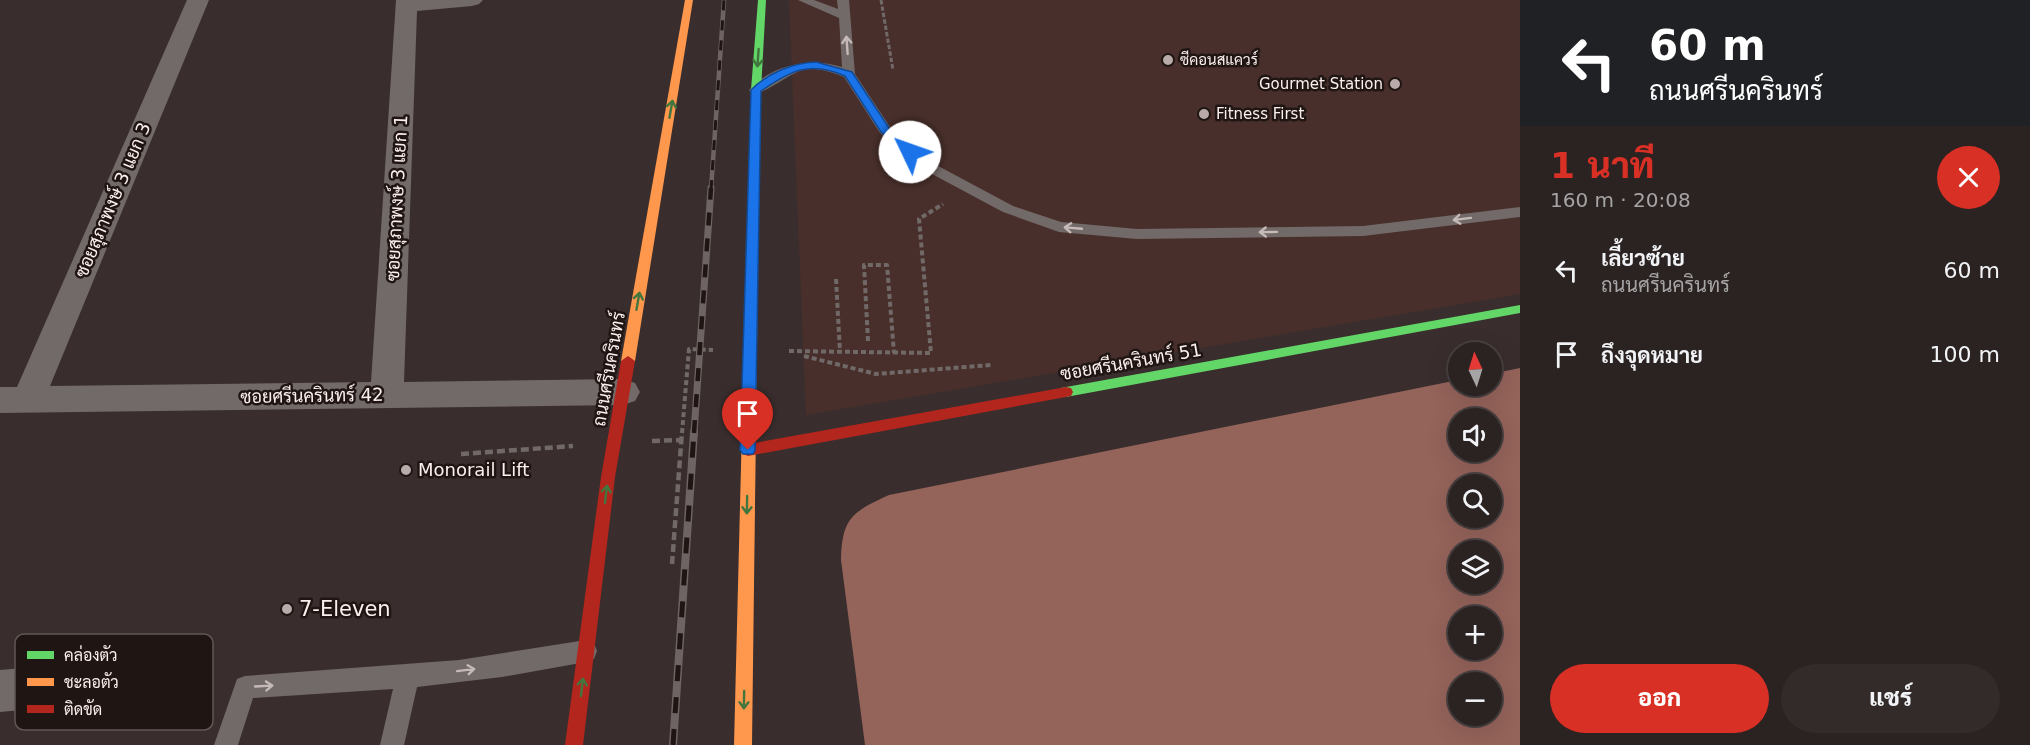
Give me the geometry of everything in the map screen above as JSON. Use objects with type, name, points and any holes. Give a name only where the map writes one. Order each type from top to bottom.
[{"type":"main road","name":"ถนนศรีนครินทร์","points":[[574,745],[608,477],[689,0]]},
{"type":"main road","points":[[743,745],[756,90],[762,0]]},
{"type":"main road","name":"ซอยศรีนครินทร์ 51","points":[[748,450],[1520,309]]},
{"type":"street","name":"ซอยสุภาพงษ์ 3 แยก 3","points":[[14,400],[198,0]]},
{"type":"street","points":[[407,3],[472,0]]},
{"type":"street","name":"ซอยสุภาพงษ์ 3 แยก 1","points":[[387,395],[407,3]]},
{"type":"street","name":"ซอยศรีนครินทร์ 42","points":[[14,400],[623,392]]},
{"type":"street","points":[[0,691],[15,690]]},
{"type":"lane","points":[[804,0],[844,16]]},
{"type":"lane","points":[[843,0],[849,74],[885,130],[922,163],[1008,209],[1059,227],[1137,234],[1363,231],[1520,212]]},
{"type":"lane","points":[[756,90],[779,74],[801,66],[830,67],[849,74]]},
{"type":"lane","points":[[226,745],[245,687],[408,677],[544,661],[586,651]]},
{"type":"lane","points":[[392,745],[408,677]]},
{"type":"path","points":[[881,0],[893,70]]},
{"type":"path","points":[[868,341],[864,265],[887,265],[894,352],[931,353],[919,219],[946,202]]},
{"type":"path","points":[[836,279],[840,352]]},
{"type":"path","points":[[672,564],[689,349]]},
{"type":"path","points":[[804,356],[876,374],[991,364]]},
{"type":"shaded area","points":[[789,0],[1520,0],[1520,294],[806,415]]},
{"type":"shaded area","points":[[1520,368],[1520,745],[865,745],[841,560],[842,546],[847,525],[852,518],[866,506],[889,495],[1448,382],[1448,396],[1502,396],[1502,372]]},
{"type":"railway","points":[[711,190],[724,0]]},
{"type":"railway","points":[[694,433],[711,188]]},
{"type":"railway","points":[[673,745],[694,432]]},
{"type":"traffic: fast","points":[[752,267],[756,90],[762,0]]},
{"type":"traffic: fast","points":[[1066,392],[1520,309]]},
{"type":"traffic: slow","points":[[628,361],[689,0]]},
{"type":"traffic: slow","points":[[743,745],[752,267]]},
{"type":"traffic: jam","points":[[574,745],[608,477],[628,361]]},
{"type":"traffic: jam","points":[[748,450],[1066,392]]},
{"type":"place","name":"ซีคอนสแควร์","points":[[1168,60]]},
{"type":"place","name":"Gourmet Station","points":[[1395,84]]},
{"type":"place","name":"Fitness First","points":[[1204,114]]},
{"type":"place","name":"Monorail Lift","points":[[406,470]]},
{"type":"place","name":"7-Eleven","points":[[287,609]]},
{"type":"route","points":[[748,450],[756,90],[779,74],[801,66],[816,65],[840,70],[849,74],[885,130],[910,152]]}]
